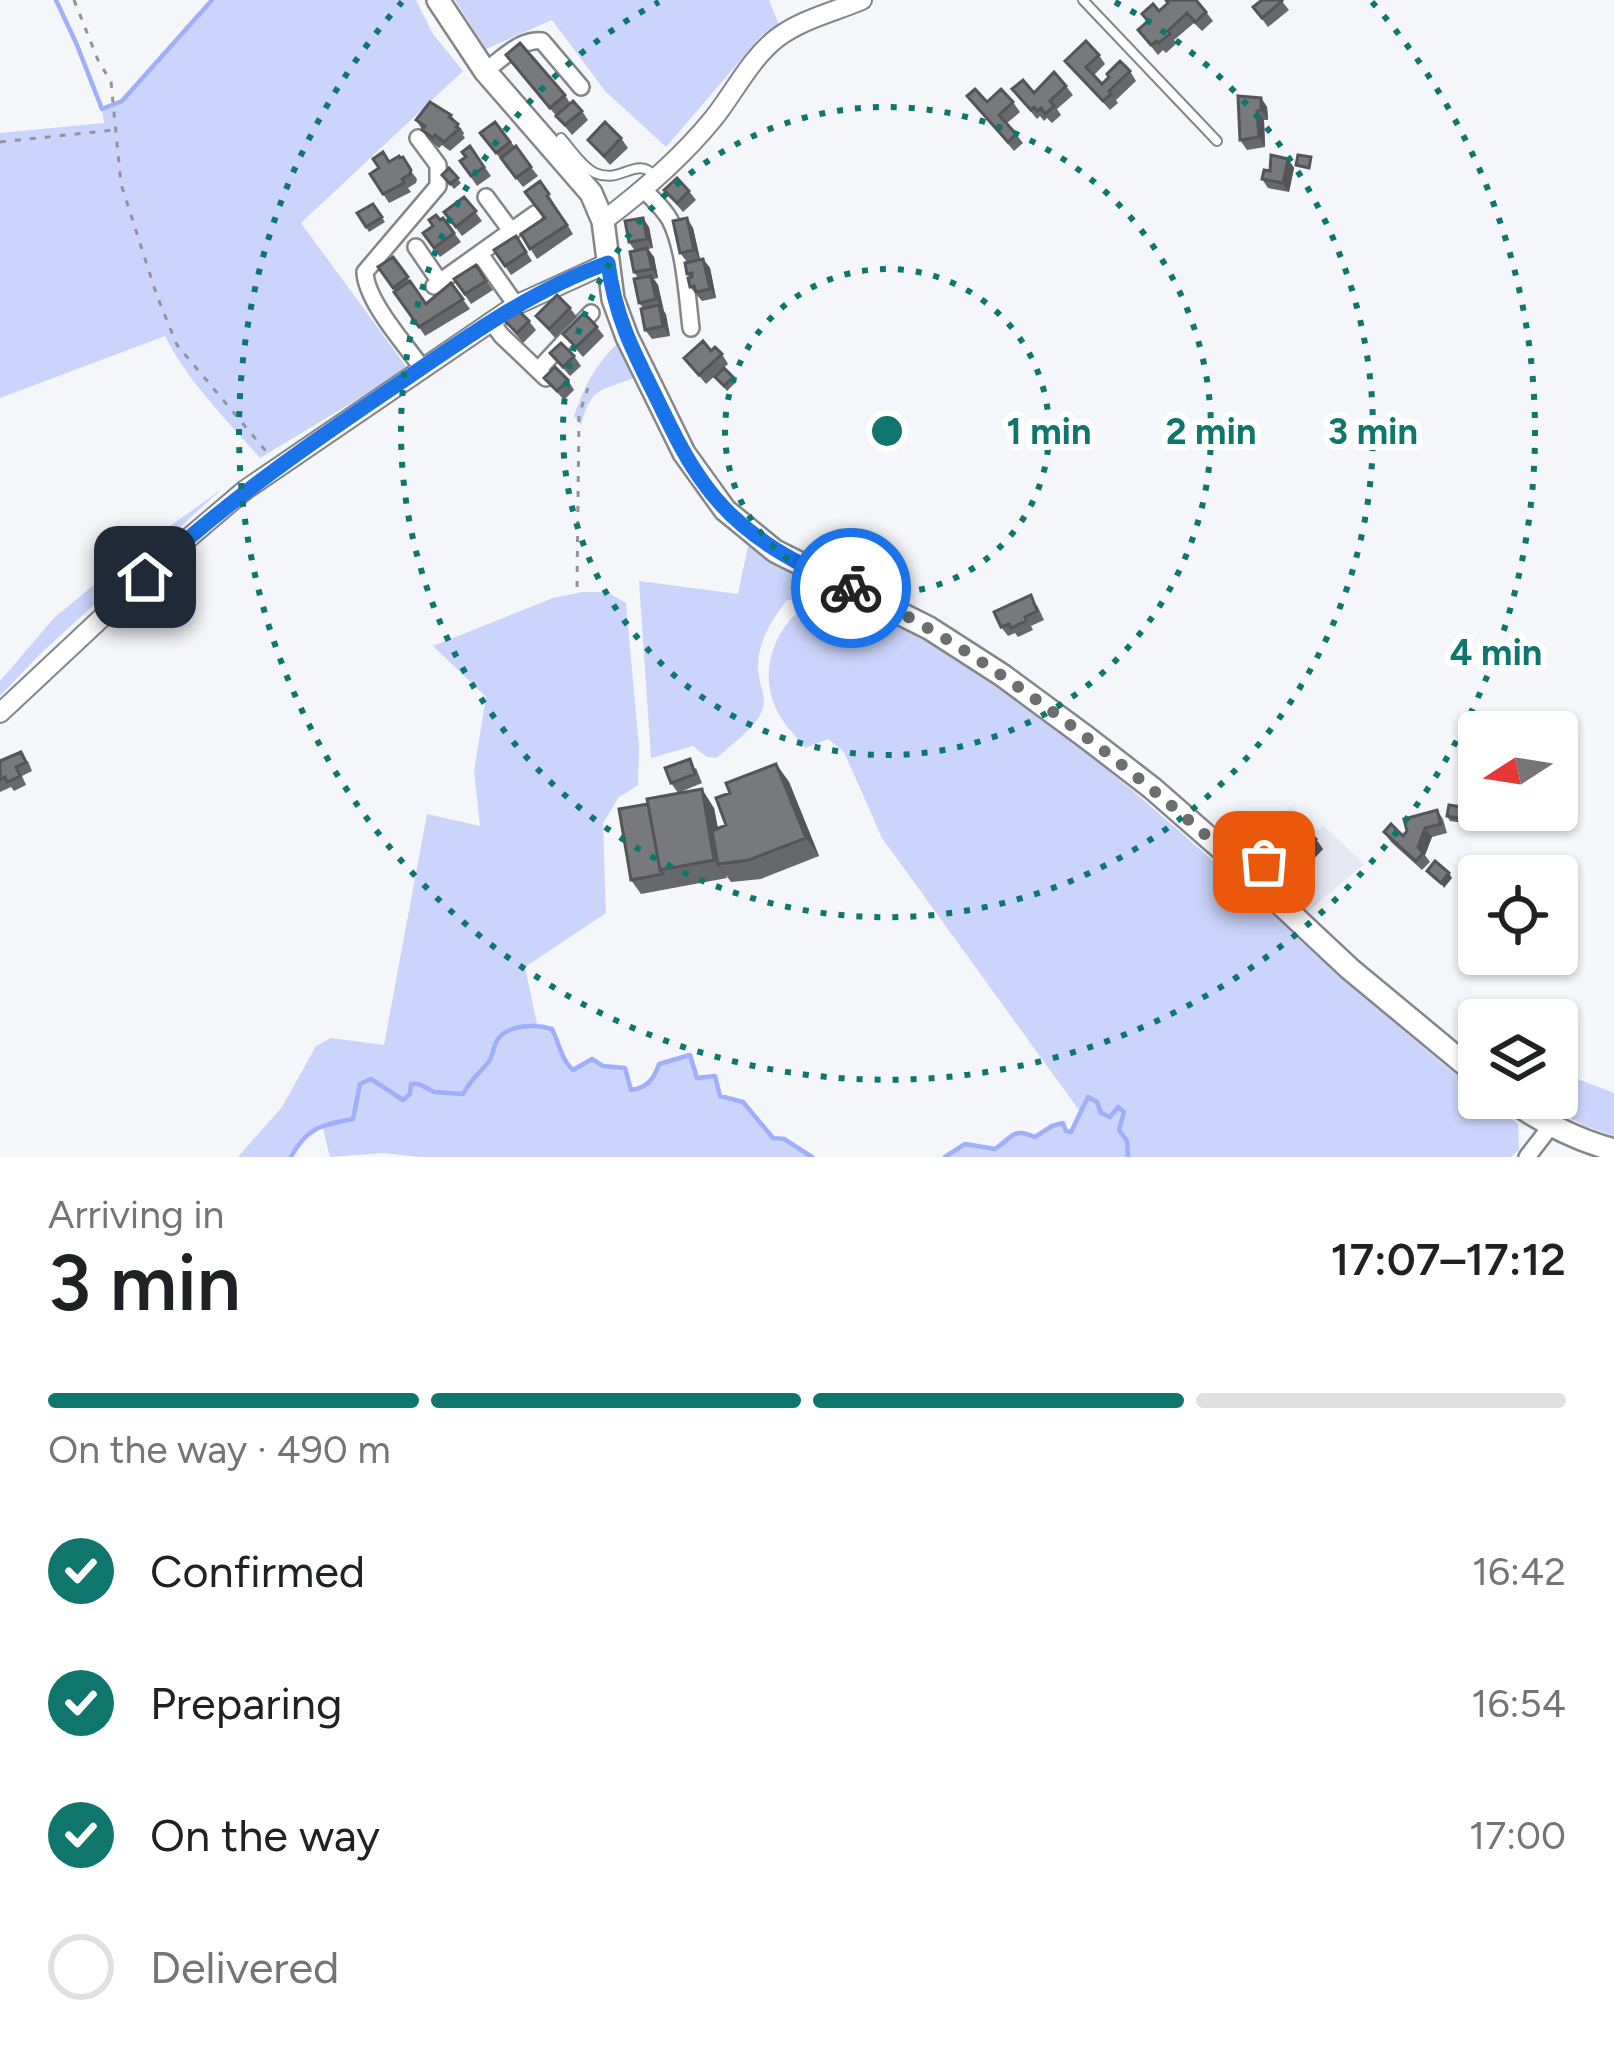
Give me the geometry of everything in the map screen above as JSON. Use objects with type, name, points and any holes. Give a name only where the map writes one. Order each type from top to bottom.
[{"type":"main road","points":[[438,0],[485,71],[591,194],[603,221],[613,298],[627,337],[684,453],[725,510],[775,551],[929,628],[1002,675],[1152,788],[1349,969],[1458,1059]]},
{"type":"main road","points":[[1540,1119],[1614,1150]]},
{"type":"street","points":[[603,221],[651,184],[715,118],[771,43],[790,29],[862,0]]},
{"type":"street","points":[[485,71],[532,39],[542,41],[581,87]]},
{"type":"street","points":[[418,138],[438,165],[438,186],[365,272],[365,283],[422,368]]},
{"type":"street","points":[[651,184],[673,225],[691,328]]},
{"type":"street","points":[[485,197],[512,232]]},
{"type":"street","points":[[416,247],[437,284],[535,214]]},
{"type":"street","points":[[480,254],[516,305]]},
{"type":"street","points":[[0,713],[220,510],[516,305],[608,263]]},
{"type":"street","points":[[491,321],[542,374],[591,313]]},
{"type":"street","points":[[1527,1157],[1551,1126]]},
{"type":"lane","points":[[1083,0],[1216,142]]},
{"type":"lane","points":[[561,138],[594,173],[615,177],[642,166],[647,167],[651,184]]},
{"type":"path","points":[[74,0],[111,82],[121,184],[177,345],[280,466]]},
{"type":"path","points":[[0,142],[116,130]]},
{"type":"path","points":[[577,586],[579,415],[588,388]]},
{"type":"shaded area","points":[[212,0],[416,0],[433,34],[463,71],[301,223],[408,369],[260,458],[196,385],[165,336],[0,398],[0,133],[104,123],[102,109],[122,101]]},
{"type":"shaded area","points":[[455,0],[769,0],[779,25],[763,34],[666,147],[605,91],[552,20],[486,49]]},
{"type":"shaded area","points":[[617,344],[634,378],[598,392],[581,425],[574,416],[582,395],[596,368]]},
{"type":"shaded area","points":[[222,489],[0,696],[0,681],[54,618],[131,554]]},
{"type":"shaded area","points":[[748,546],[800,576],[846,593],[843,604],[787,600],[762,642],[758,670],[764,703],[760,715],[717,758],[693,746],[651,758],[639,581],[738,594]]},
{"type":"shaded area","points":[[607,592],[626,603],[638,785],[619,797],[603,823],[606,913],[525,967],[537,1024],[552,1029],[565,1064],[573,1070],[592,1059],[603,1066],[625,1068],[631,1090],[649,1082],[659,1064],[690,1055],[697,1078],[715,1076],[720,1096],[743,1102],[773,1138],[784,1139],[812,1157],[419,1157],[384,1153],[330,1157],[322,1125],[301,1139],[291,1157],[238,1157],[282,1107],[316,1046],[331,1038],[384,1045],[427,814],[480,826],[474,771],[486,697],[433,646],[553,598]]},
{"type":"shaded area","points":[[872,607],[988,678],[1066,736],[1458,1076],[1458,1119],[1512,1119],[1518,1124],[1519,1150],[1511,1157],[945,1157],[965,1144],[995,1149],[1013,1135],[1036,1137],[1063,1123],[1071,1131],[1081,1113],[882,838],[844,752],[828,739],[805,748],[774,705],[770,662],[780,635],[798,612],[861,615]]},
{"type":"shaded area","points":[[1291,806],[1318,831],[1323,825],[1364,864],[1302,916],[1238,853]]},
{"type":"shaded area","points":[[1578,1079],[1614,1093],[1614,1136],[1572,1119],[1578,1119]]},
{"type":"building","points":[[1166,0],[1196,0],[1206,12],[1195,22],[1187,13],[1170,34],[1151,45],[1138,30],[1148,21],[1142,14],[1153,4],[1159,11]]},
{"type":"building","points":[[1262,0],[1282,1],[1262,18],[1253,7]]},
{"type":"building","points":[[1086,41],[1099,55],[1086,67],[1102,84],[1120,61],[1130,71],[1103,101],[1065,61]]},
{"type":"building","points":[[520,43],[565,95],[550,108],[506,55]]},
{"type":"building","points":[[1054,72],[1066,86],[1050,101],[1054,106],[1045,114],[1041,108],[1031,110],[1012,89],[1023,80],[1034,93]]},
{"type":"building","points":[[975,89],[987,102],[1001,89],[1013,102],[999,115],[1016,134],[1008,142],[967,96]]},
{"type":"building","points":[[1238,96],[1261,98],[1259,137],[1240,140]]},
{"type":"building","points":[[573,101],[582,111],[565,125],[556,116]]},
{"type":"building","points":[[430,102],[458,124],[459,129],[444,142],[422,130],[425,126],[416,120]]},
{"type":"building","points":[[495,122],[510,142],[496,153],[480,133]]},
{"type":"building","points":[[605,122],[621,138],[604,156],[588,140]]},
{"type":"building","points":[[470,146],[484,167],[471,176],[460,161]]},
{"type":"building","points":[[516,146],[531,167],[516,178],[501,158]]},
{"type":"building","points":[[383,152],[389,162],[403,157],[411,170],[402,179],[404,183],[383,194],[370,174],[379,168],[373,159]]},
{"type":"building","points":[[1271,155],[1288,159],[1283,183],[1262,179],[1264,170],[1270,171]]},
{"type":"building","points":[[1298,155],[1311,157],[1309,168],[1296,165]]},
{"type":"building","points":[[449,168],[458,178],[450,184],[442,175]]},
{"type":"building","points":[[677,178],[689,191],[677,203],[664,190]]},
{"type":"building","points":[[540,181],[567,225],[530,249],[521,234],[545,218],[525,192]]},
{"type":"building","points":[[464,197],[476,211],[456,227],[444,212]]},
{"type":"building","points":[[373,204],[382,217],[366,227],[357,213]]},
{"type":"building","points":[[436,215],[454,233],[434,248],[423,233],[433,226],[429,220]]},
{"type":"building","points":[[643,218],[647,239],[629,242],[625,221]]},
{"type":"building","points":[[687,218],[694,250],[680,253],[673,221]]},
{"type":"building","points":[[516,236],[526,252],[505,266],[494,250]]},
{"type":"building","points":[[647,248],[652,269],[634,272],[630,252]]},
{"type":"building","points":[[393,257],[408,277],[393,288],[378,267]]},
{"type":"building","points":[[703,259],[710,289],[696,292],[690,287],[692,273],[687,274],[685,263]]},
{"type":"building","points":[[476,265],[486,281],[465,294],[454,279]]},
{"type":"building","points":[[651,276],[656,299],[639,303],[634,279]]},
{"type":"building","points":[[410,281],[426,304],[451,283],[463,299],[419,327],[394,292]]},
{"type":"building","points":[[557,295],[570,308],[549,329],[536,316]]},
{"type":"building","points":[[659,305],[663,326],[645,330],[641,309]]},
{"type":"building","points":[[516,308],[529,321],[517,333],[504,320]]},
{"type":"building","points":[[584,313],[597,327],[576,347],[563,334]]},
{"type":"building","points":[[703,341],[711,351],[715,347],[722,354],[699,375],[684,358]]},
{"type":"building","points":[[561,343],[574,356],[563,367],[550,353]]},
{"type":"building","points":[[555,367],[568,380],[557,391],[544,378]]},
{"type":"building","points":[[724,368],[733,377],[724,386],[715,377]]},
{"type":"building","points":[[1031,595],[1037,611],[1011,628],[1009,624],[1001,627],[994,612]]},
{"type":"building","points":[[21,752],[26,762],[16,767],[20,776],[0,780],[0,761]]},
{"type":"building","points":[[690,759],[695,774],[671,783],[665,768]]},
{"type":"building","points":[[776,764],[806,838],[749,860],[718,864],[712,831],[726,825],[716,798],[730,793],[726,783]]},
{"type":"building","points":[[702,789],[714,860],[660,870],[647,799]]},
{"type":"building","points":[[648,804],[663,874],[631,880],[619,809]]},
{"type":"building","points":[[1449,805],[1458,806],[1458,818],[1447,816]]},
{"type":"building","points":[[1437,810],[1441,824],[1425,828],[1418,847],[1423,853],[1416,861],[1384,832],[1391,824],[1403,836],[1407,831],[1404,819]]},
{"type":"building","points":[[1278,814],[1296,832],[1281,846],[1264,828]]},
{"type":"building","points":[[1304,828],[1316,839],[1295,862],[1283,850]]},
{"type":"building","points":[[1435,861],[1449,873],[1441,883],[1427,871]]},
{"type":"waterway","points":[[56,0],[102,109],[122,101],[212,0]]},
{"type":"waterway","points":[[291,1157],[316,1129],[353,1119],[360,1084],[371,1079],[403,1100],[411,1084],[463,1094],[503,1034],[531,1026],[552,1029],[573,1070],[592,1059],[603,1066],[625,1068],[631,1090],[649,1082],[659,1064],[690,1055],[697,1078],[715,1076],[720,1096],[743,1102],[773,1138],[784,1139],[812,1157]]},
{"type":"waterway","points":[[945,1157],[965,1144],[995,1149],[1017,1133],[1035,1137],[1063,1123],[1071,1132],[1088,1097],[1110,1117],[1118,1107],[1124,1112],[1119,1130],[1127,1141],[1128,1157]]},
{"type":"way so far","points":[[851,588],[929,628],[1002,675],[1152,788],[1249,875],[1264,862]]},
{"type":"route","points":[[145,577],[245,490],[395,386],[516,305],[608,263],[618,317],[703,483],[725,510],[775,551],[851,588]]}]
